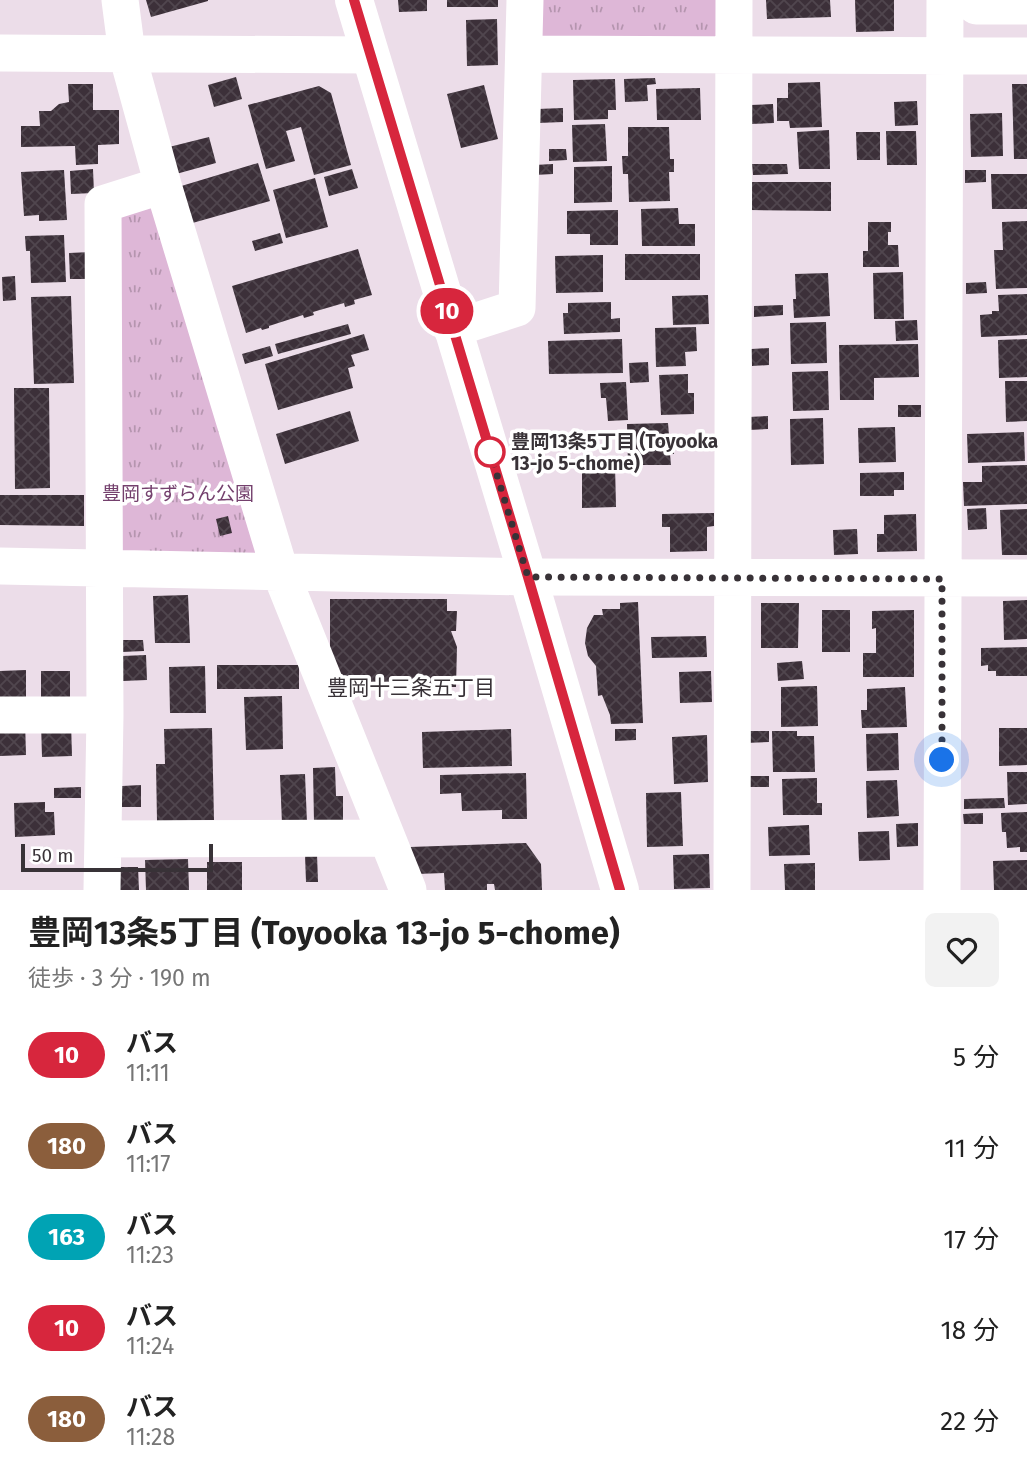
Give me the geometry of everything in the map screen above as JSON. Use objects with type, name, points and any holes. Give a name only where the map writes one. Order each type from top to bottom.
[{"type":"main road","points":[[354,0],[620,890]]},
{"type":"street","points":[[120,0],[127,54],[163,185],[280,571],[408,890]]},
{"type":"street","points":[[452,329],[517,308],[525,0]]},
{"type":"street","points":[[732,890],[734,0]]},
{"type":"street","points":[[942,890],[945,55],[961,3],[1027,6]]},
{"type":"street","points":[[0,53],[370,55]]},
{"type":"street","points":[[524,54],[1027,56]]},
{"type":"street","points":[[102,890],[105,715],[103,204],[163,185]]},
{"type":"street","points":[[0,566],[528,577],[1027,578]]},
{"type":"street","points":[[0,715],[105,715]]},
{"type":"street","points":[[103,839],[386,838]]},
{"type":"green space","points":[[525,0],[734,0],[734,56],[524,54]]},
{"type":"green space","name":"豊岡すずらん公園","points":[[163,185],[280,571],[104,568],[103,204]]},
{"type":"building","points":[[146,0],[208,0],[208,1],[151,17]]},
{"type":"building","points":[[398,0],[427,0],[427,11],[399,12]]},
{"type":"building","points":[[447,0],[498,0],[498,7],[447,7]]},
{"type":"building","points":[[766,0],[830,0],[831,17],[767,19]]},
{"type":"building","points":[[855,0],[894,0],[894,31],[856,32]]},
{"type":"building","points":[[497,19],[498,65],[467,66],[466,20]]},
{"type":"building","points":[[236,77],[242,99],[214,107],[208,85]]},
{"type":"building","points":[[655,78],[656,84],[647,85],[648,101],[625,102],[624,79]]},
{"type":"building","points":[[615,79],[616,110],[608,110],[608,119],[574,120],[573,80]]},
{"type":"building","points":[[820,82],[822,127],[790,128],[789,121],[777,121],[777,98],[788,98],[788,83]]},
{"type":"building","points":[[68,84],[93,84],[93,110],[119,110],[119,144],[98,145],[98,164],[76,165],[75,146],[21,147],[21,126],[40,126],[39,111],[51,111],[59,104],[69,102]]},
{"type":"building","points":[[1012,84],[1027,84],[1027,159],[1014,159]]},
{"type":"building","points":[[484,85],[498,139],[461,148],[447,94]]},
{"type":"building","points":[[319,86],[331,93],[351,165],[314,175],[301,127],[286,131],[295,161],[266,169],[248,105]]},
{"type":"building","points":[[700,88],[701,120],[657,120],[656,89]]},
{"type":"building","points":[[917,101],[918,125],[895,126],[894,102]]},
{"type":"building","points":[[773,104],[774,123],[751,124],[750,105]]},
{"type":"building","points":[[563,108],[563,122],[538,123],[537,109]]},
{"type":"building","points":[[1002,113],[1003,156],[971,157],[970,114]]},
{"type":"building","points":[[605,124],[607,161],[573,162],[572,125]]},
{"type":"building","points":[[628,127],[669,127],[670,159],[674,159],[674,172],[669,172],[670,201],[629,202],[628,174],[623,174],[622,156],[628,156]]},
{"type":"building","points":[[829,130],[830,169],[799,169],[797,132]]},
{"type":"building","points":[[886,131],[916,131],[917,165],[887,165]]},
{"type":"building","points":[[856,132],[880,132],[880,160],[857,160]]},
{"type":"building","points":[[209,137],[216,163],[176,174],[169,147]]},
{"type":"building","points":[[549,149],[566,149],[567,160],[549,161]]},
{"type":"building","points":[[258,163],[270,201],[189,224],[178,187]]},
{"type":"building","points":[[553,164],[553,174],[534,175],[534,165]]},
{"type":"building","points":[[752,164],[787,164],[788,174],[753,175]]},
{"type":"building","points":[[612,166],[612,202],[574,203],[574,167]]},
{"type":"building","points":[[93,169],[94,193],[71,194],[70,171]]},
{"type":"building","points":[[352,169],[358,188],[329,196],[324,177]]},
{"type":"building","points":[[64,170],[67,220],[39,221],[39,215],[24,216],[21,172]]},
{"type":"building","points":[[965,170],[986,170],[986,182],[965,183]]},
{"type":"building","points":[[991,174],[1027,174],[1027,209],[992,209]]},
{"type":"building","points":[[315,178],[328,227],[286,238],[273,190]]},
{"type":"building","points":[[750,182],[831,182],[831,211],[750,210]]},
{"type":"building","points":[[678,208],[679,224],[695,224],[695,246],[642,246],[641,209]]},
{"type":"building","points":[[618,210],[618,245],[590,245],[590,234],[567,234],[567,211]]},
{"type":"building","points":[[1027,221],[1027,288],[996,289],[994,250],[1003,250],[1002,222]]},
{"type":"building","points":[[868,222],[891,222],[888,245],[898,245],[899,267],[863,267],[863,251],[868,251]]},
{"type":"building","points":[[280,233],[283,243],[255,251],[252,241]]},
{"type":"building","points":[[64,235],[66,282],[31,283],[30,251],[26,251],[25,236]]},
{"type":"building","points":[[358,249],[372,295],[354,300],[355,304],[345,307],[344,303],[313,312],[314,315],[304,318],[303,315],[269,328],[246,333],[232,286]]},
{"type":"building","points":[[91,252],[92,279],[70,279],[69,253]]},
{"type":"building","points":[[625,254],[700,254],[700,280],[625,280]]},
{"type":"building","points":[[603,255],[603,292],[556,293],[555,256]]},
{"type":"building","points":[[903,272],[904,319],[874,319],[873,273]]},
{"type":"building","points":[[828,273],[830,316],[794,318],[795,274]]},
{"type":"building","points":[[15,276],[16,300],[3,301],[2,277]]},
{"type":"building","points":[[986,282],[987,293],[966,294],[966,283]]},
{"type":"building","points":[[1027,294],[1027,335],[981,337],[980,315],[999,311],[998,295]]},
{"type":"building","points":[[708,295],[709,324],[673,325],[672,296]]},
{"type":"building","points":[[71,296],[74,383],[34,384],[31,297]]},
{"type":"building","points":[[611,302],[611,319],[620,318],[620,332],[564,334],[563,313],[568,313],[568,303]]},
{"type":"building","points":[[783,305],[783,315],[754,317],[754,306]]},
{"type":"building","points":[[917,320],[918,340],[896,341],[895,321]]},
{"type":"building","points":[[826,322],[827,363],[791,364],[790,323]]},
{"type":"building","points":[[348,324],[351,334],[278,354],[275,344]]},
{"type":"building","points":[[696,327],[697,351],[685,352],[686,366],[656,367],[655,328]]},
{"type":"building","points":[[364,334],[369,350],[351,355],[355,366],[348,368],[353,388],[278,410],[265,364]]},
{"type":"building","points":[[622,339],[623,373],[549,374],[548,341]]},
{"type":"building","points":[[1027,339],[1027,377],[999,378],[998,340]]},
{"type":"building","points":[[918,344],[919,377],[874,378],[874,400],[840,400],[839,345]]},
{"type":"building","points":[[270,346],[273,356],[245,364],[242,354]]},
{"type":"building","points":[[769,348],[769,365],[752,366],[751,349]]},
{"type":"building","points":[[648,362],[649,382],[630,383],[629,363]]},
{"type":"building","points":[[828,371],[829,410],[793,411],[792,372]]},
{"type":"building","points":[[688,374],[688,393],[694,393],[694,414],[661,415],[659,375]]},
{"type":"building","points":[[1005,381],[1027,381],[1027,421],[1006,422]]},
{"type":"building","points":[[626,382],[628,420],[608,421],[606,398],[601,398],[600,383]]},
{"type":"building","points":[[14,388],[49,388],[50,488],[15,489]]},
{"type":"building","points":[[898,405],[921,405],[921,417],[898,417]]},
{"type":"building","points":[[350,411],[359,441],[285,464],[276,434]]},
{"type":"building","points":[[768,416],[768,429],[749,430],[748,417]]},
{"type":"building","points":[[823,418],[824,464],[791,465],[790,419]]},
{"type":"building","points":[[668,423],[669,435],[674,435],[671,465],[628,465],[627,424]]},
{"type":"building","points":[[895,427],[896,462],[859,463],[858,428]]},
{"type":"building","points":[[1024,432],[1025,461],[968,463],[967,434]]},
{"type":"building","points":[[615,465],[616,507],[582,508],[582,466]]},
{"type":"building","points":[[1027,465],[1027,504],[964,506],[963,482],[982,482],[982,466]]},
{"type":"building","points":[[904,472],[904,490],[894,490],[894,496],[860,496],[860,473]]},
{"type":"building","points":[[0,495],[84,495],[84,526],[0,525]]},
{"type":"building","points":[[986,508],[987,529],[968,530],[967,509]]},
{"type":"building","points":[[1027,509],[1027,555],[1002,555],[1000,510]]},
{"type":"building","points":[[714,513],[714,526],[707,527],[707,551],[670,552],[670,527],[662,527],[662,514]]},
{"type":"building","points":[[916,514],[917,551],[877,552],[877,534],[884,534],[884,515]]},
{"type":"building","points":[[228,516],[232,533],[220,536],[216,519]]},
{"type":"building","points":[[857,529],[858,554],[834,555],[833,530]]},
{"type":"building","points":[[188,595],[190,643],[155,643],[153,596]]},
{"type":"building","points":[[330,599],[447,599],[447,611],[457,611],[456,631],[451,631],[457,647],[456,687],[345,687],[330,657]]},
{"type":"building","points":[[1027,600],[1027,639],[1004,640],[1003,601]]},
{"type":"building","points":[[638,602],[643,723],[611,724],[602,695],[598,696],[596,666],[588,656],[585,643],[587,628],[594,615],[603,615],[602,609],[620,609],[620,603]]},
{"type":"building","points":[[761,603],[799,603],[798,648],[761,648]]},
{"type":"building","points":[[822,610],[850,610],[850,652],[822,652]]},
{"type":"building","points":[[914,610],[914,677],[863,677],[863,653],[876,653],[876,628],[872,629],[872,611]]},
{"type":"building","points":[[706,636],[707,657],[652,658],[651,637]]},
{"type":"building","points":[[121,640],[143,640],[144,651],[122,652]]},
{"type":"building","points":[[1027,647],[1027,676],[996,676],[996,671],[988,671],[988,665],[981,666],[981,648]]},
{"type":"building","points":[[146,655],[147,680],[123,681],[122,656]]},
{"type":"building","points":[[802,661],[804,679],[778,681],[777,663]]},
{"type":"building","points":[[217,665],[299,665],[299,689],[217,689]]},
{"type":"building","points":[[205,666],[206,713],[170,713],[169,667]]},
{"type":"building","points":[[26,670],[26,707],[0,707],[0,671]]},
{"type":"building","points":[[41,671],[70,671],[70,706],[41,707]]},
{"type":"building","points":[[711,671],[712,702],[680,703],[679,672]]},
{"type":"building","points":[[817,686],[818,726],[781,727],[781,687]]},
{"type":"building","points":[[905,687],[907,727],[862,728],[861,710],[867,710],[867,689]]},
{"type":"building","points":[[282,696],[283,749],[246,750],[244,697]]},
{"type":"building","points":[[0,721],[25,721],[26,755],[0,756]]},
{"type":"building","points":[[71,722],[72,756],[42,757],[41,723]]},
{"type":"building","points":[[212,728],[214,820],[157,821],[156,764],[165,764],[164,729]]},
{"type":"building","points":[[999,728],[1027,728],[1027,765],[999,766]]},
{"type":"building","points":[[511,729],[512,766],[423,768],[422,732]]},
{"type":"building","points":[[615,729],[636,729],[636,740],[615,741]]},
{"type":"building","points":[[745,731],[769,731],[769,742],[745,743]]},
{"type":"building","points":[[772,731],[797,731],[797,736],[814,736],[815,772],[773,772]]},
{"type":"building","points":[[898,733],[899,770],[867,771],[866,734]]},
{"type":"building","points":[[707,735],[708,782],[674,784],[672,737]]},
{"type":"building","points":[[335,767],[336,796],[343,796],[343,822],[314,823],[313,768]]},
{"type":"building","points":[[1007,772],[1027,772],[1027,804],[1008,805]]},
{"type":"building","points":[[526,773],[527,819],[502,819],[502,810],[462,811],[461,793],[440,794],[440,775]]},
{"type":"building","points":[[305,774],[307,823],[282,824],[280,775]]},
{"type":"building","points":[[745,776],[769,776],[769,787],[745,787]]},
{"type":"building","points":[[817,778],[817,803],[822,803],[822,815],[783,815],[782,779]]},
{"type":"building","points":[[897,780],[899,816],[867,818],[866,781]]},
{"type":"building","points":[[141,785],[141,807],[122,807],[122,786]]},
{"type":"building","points":[[81,787],[81,798],[54,798],[54,788]]},
{"type":"building","points":[[681,792],[683,846],[647,847],[646,793]]},
{"type":"building","points":[[1004,798],[1005,808],[964,809],[964,799]]},
{"type":"building","points":[[45,802],[45,812],[54,812],[55,835],[15,837],[14,803]]},
{"type":"building","points":[[1027,812],[1027,852],[1020,852],[1020,847],[1007,848],[1006,832],[1002,832],[1001,813]]},
{"type":"building","points":[[983,813],[983,824],[964,824],[963,814]]},
{"type":"building","points":[[918,823],[918,846],[897,847],[896,824]]},
{"type":"building","points":[[809,825],[810,855],[769,856],[768,827]]},
{"type":"building","points":[[889,831],[890,860],[859,861],[858,832]]},
{"type":"building","points":[[526,843],[541,864],[542,890],[495,890],[494,884],[487,884],[487,890],[445,890],[444,873],[417,874],[410,847]]},
{"type":"building","points":[[317,854],[318,882],[306,882],[305,855]]},
{"type":"building","points":[[709,854],[710,888],[674,889],[673,855]]},
{"type":"building","points":[[188,859],[189,890],[146,890],[145,860]]},
{"type":"building","points":[[1027,860],[1027,890],[994,890],[993,861]]},
{"type":"building","points":[[207,862],[242,862],[242,890],[207,890]]},
{"type":"building","points":[[815,863],[815,890],[785,890],[784,864]]},
{"type":"building","points":[[120,867],[138,867],[139,890],[120,890]]},
{"type":"bus line","name":"10","points":[[354,0],[620,890]]},
{"type":"place","name":"豊岡13条5丁目 (Toyooka 13-jo 5-chome)","points":[[490,452]]},
{"type":"district","name":"豊岡十三条五丁目","points":[[411,688]]},
{"type":"route","points":[[490,452],[528,577],[942,579],[942,760]]}]
